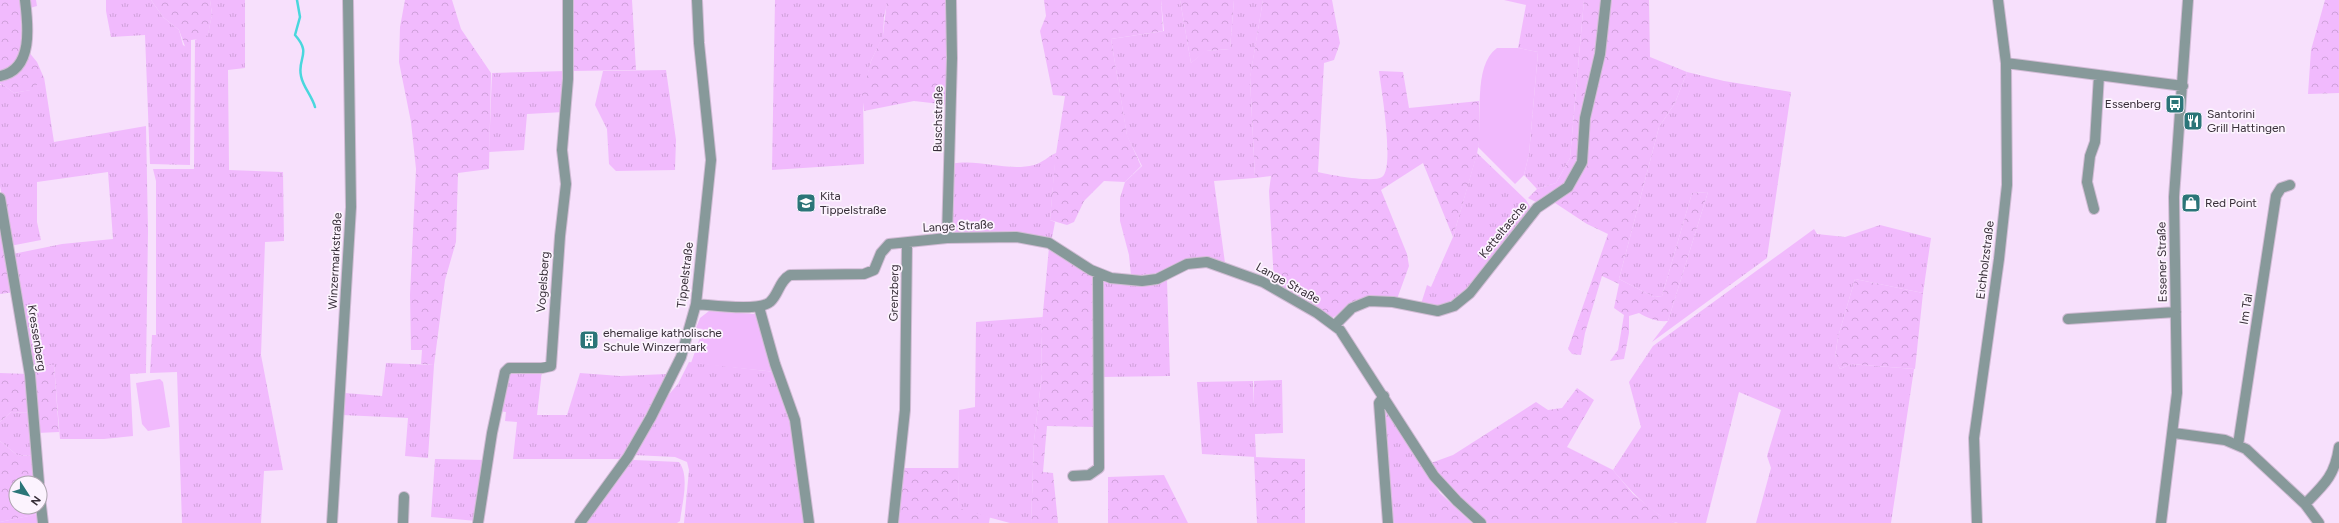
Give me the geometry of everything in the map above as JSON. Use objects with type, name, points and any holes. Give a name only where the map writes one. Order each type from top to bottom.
[{"type":"street","points":[[0,76],[8,73],[18,64],[27,46],[28,23],[25,0]]},
{"type":"street","name":"Winzermarkstraße","points":[[332,523],[350,207],[348,0]]},
{"type":"street","name":"Vogelsberg","points":[[478,523],[492,433],[505,372],[509,368],[542,368],[551,366],[566,178],[562,150],[568,79],[568,0]]},
{"type":"street","name":"Tippelstraße","points":[[580,523],[628,457],[648,423],[681,357],[696,304],[711,160],[699,43],[697,0]]},
{"type":"street","name":"Buschstraße","points":[[947,238],[952,58],[951,0]]},
{"type":"street","name":"Ketteltasche","points":[[1335,325],[1352,308],[1369,301],[1393,302],[1438,310],[1454,306],[1470,293],[1537,208],[1568,187],[1582,162],[1585,118],[1600,54],[1606,0]]},
{"type":"street","name":"Eichholzstraße","points":[[1977,523],[1974,438],[1999,259],[2007,185],[2006,63],[1998,0]]},
{"type":"street","name":"Essener Straße","points":[[2162,523],[2174,433],[2177,386],[2174,197],[2188,0]]},
{"type":"street","points":[[2006,63],[2183,86]]},
{"type":"street","points":[[2094,209],[2086,182],[2090,156],[2095,142],[2099,75]]},
{"type":"street","name":"Im Tal","points":[[2238,445],[2276,196],[2281,188],[2290,185]]},
{"type":"street","name":"Kressenberg","points":[[0,198],[30,375],[38,475]]},
{"type":"street","name":"Lange Straße","points":[[907,243],[947,238],[1016,237],[1040,240],[1056,247],[1098,274],[1122,280],[1149,280],[1164,276],[1187,264],[1207,262],[1270,285],[1335,325],[1384,396],[1434,476],[1457,501],[1481,523]]},
{"type":"street","name":"Grenzberg","points":[[759,307],[771,301],[782,281],[790,275],[868,273],[876,267],[881,253],[887,246],[907,243],[905,410],[893,523]]},
{"type":"street","points":[[1073,476],[1090,475],[1099,468],[1098,274]]},
{"type":"street","points":[[696,304],[759,307],[775,364],[795,420],[809,523]]},
{"type":"street","points":[[2068,318],[2176,312]]},
{"type":"street","points":[[1384,396],[1379,403],[1388,523]]},
{"type":"street","points":[[2174,433],[2218,438],[2238,445],[2254,454],[2305,504],[2319,523]]},
{"type":"street","points":[[2305,504],[2327,482],[2334,472],[2339,447]]},
{"type":"street","points":[[403,523],[404,497]]},
{"type":"green space","points":[[0,0],[36,0],[37,6],[23,10],[21,22],[23,45],[37,62],[44,78],[31,90],[14,93],[0,84]]},
{"type":"green space","points":[[106,0],[151,0],[163,17],[179,30],[183,45],[191,50],[190,165],[150,164],[145,35],[111,37],[106,11]]},
{"type":"green space","points":[[151,0],[210,0],[212,14],[208,35],[200,39],[191,40],[191,50],[186,49],[179,30],[163,17]]},
{"type":"green space","points":[[210,0],[245,0],[245,68],[228,70],[229,170],[283,172],[284,241],[265,242],[261,355],[283,470],[264,471],[261,523],[182,523],[177,372],[150,373],[152,335],[156,335],[156,181],[153,169],[194,169],[195,40],[208,34],[212,14]]},
{"type":"green space","points":[[405,0],[452,0],[461,29],[491,73],[489,169],[458,173],[456,242],[445,280],[434,365],[421,364],[422,350],[411,350],[410,295],[416,169],[411,122],[399,62],[400,27]]},
{"type":"green space","points":[[569,0],[632,0],[636,70],[571,71]]},
{"type":"green space","points":[[775,0],[888,0],[884,17],[883,36],[871,61],[863,94],[864,164],[772,170]]},
{"type":"green space","points":[[887,0],[947,0],[949,105],[914,101],[864,111],[862,94],[871,61],[883,35]]},
{"type":"green space","points":[[1044,0],[1161,0],[1163,31],[1111,39],[1127,135],[1141,166],[1125,182],[1104,181],[1084,201],[1074,222],[1067,225],[1050,220],[1055,160],[1065,96],[1053,95],[1040,31],[1046,16]]},
{"type":"green space","points":[[1161,0],[1180,0],[1191,63],[1205,51],[1230,49],[1234,0],[1263,0],[1250,78],[1255,178],[1214,181],[1225,263],[1210,259],[1162,273],[1131,276],[1129,255],[1120,221],[1120,198],[1125,182],[1142,166],[1127,136],[1111,39],[1164,31]]},
{"type":"green space","points":[[1180,0],[1234,0],[1230,49],[1206,51],[1191,63]]},
{"type":"green space","points":[[1263,0],[1332,0],[1340,43],[1334,60],[1324,63],[1318,172],[1361,179],[1377,179],[1382,177],[1386,171],[1386,127],[1379,71],[1403,72],[1409,108],[1479,101],[1480,136],[1477,154],[1453,237],[1423,163],[1381,190],[1407,254],[1409,266],[1397,299],[1374,297],[1360,299],[1331,318],[1274,283],[1269,191],[1271,176],[1255,178],[1250,77]]},
{"type":"green space","points":[[1504,0],[1584,0],[1570,158],[1556,183],[1537,189],[1524,175],[1529,154],[1538,52],[1518,48],[1526,5]]},
{"type":"green space","points":[[1584,0],[1604,0],[1582,154],[1568,186],[1540,204],[1528,198],[1537,189],[1556,183],[1570,158]]},
{"type":"green space","points":[[1608,0],[1649,0],[1650,57],[1687,72],[1675,103],[1659,127],[1619,279],[1654,297],[1662,296],[1692,193],[1708,192],[1668,321],[1652,319],[1639,313],[1629,316],[1629,333],[1624,359],[1610,361],[1618,350],[1624,315],[1614,308],[1619,284],[1602,276],[1585,333],[1581,355],[1572,354],[1568,349],[1608,234],[1587,224],[1552,201],[1584,155]]},
{"type":"green space","points":[[2325,0],[2339,0],[2339,93],[2308,94],[2311,50]]},
{"type":"green space","points":[[1497,48],[1518,48],[1538,52],[1529,154],[1524,175],[1515,184],[1478,147],[1481,80],[1484,67],[1489,56]]},
{"type":"green space","points":[[666,70],[676,140],[675,170],[616,171],[609,164],[607,129],[595,105],[603,71]]},
{"type":"green space","points":[[567,71],[564,112],[527,114],[524,150],[489,152],[492,73]]},
{"type":"green space","points":[[1687,72],[1724,81],[1791,92],[1767,258],[1652,342],[1668,321],[1708,192],[1692,193],[1662,296],[1654,297],[1619,279],[1659,127],[1675,103]]},
{"type":"green space","points":[[44,77],[54,142],[146,126],[148,231],[146,373],[130,374],[133,436],[104,439],[60,439],[54,365],[38,366],[38,371],[32,373],[13,254],[62,244],[113,239],[108,172],[37,182],[37,222],[41,240],[10,246],[0,186],[0,85],[2,84],[14,93],[30,90]]},
{"type":"green space","points":[[1056,153],[1050,220],[1055,222],[1052,238],[1027,234],[952,235],[951,164],[972,163],[1024,167],[1037,164]]},
{"type":"green space","points":[[1477,153],[1526,200],[1532,210],[1464,294],[1440,307],[1421,304],[1427,285],[1431,287],[1453,237]]},
{"type":"green space","points":[[0,216],[15,292],[0,294]]},
{"type":"green space","points":[[1880,225],[1931,238],[1923,293],[1855,279],[1838,337],[1835,357],[1840,369],[1851,364],[1914,369],[1891,523],[1756,523],[1771,468],[1767,456],[1781,410],[1739,392],[1706,523],[1678,523],[1669,521],[1651,509],[1633,493],[1613,470],[1641,427],[1629,382],[1653,346],[1814,229],[1817,234],[1845,237]]},
{"type":"green space","points":[[1049,247],[1095,278],[1097,427],[1047,426],[1043,472],[1053,473],[1058,523],[1031,523],[1034,441],[1042,374],[1041,334]]},
{"type":"green space","points":[[1855,279],[1923,293],[1915,369],[1851,364],[1840,369],[1835,358],[1838,337]]},
{"type":"green space","points":[[1102,280],[1118,283],[1134,283],[1167,280],[1170,376],[1101,377]]},
{"type":"green space","points":[[709,311],[755,314],[775,372],[691,363],[703,329],[696,328],[700,318]]},
{"type":"green space","points":[[1043,317],[1041,334],[1042,374],[1034,441],[1031,523],[1010,523],[958,509],[959,410],[975,407],[976,322]]},
{"type":"green space","points":[[689,362],[775,372],[789,411],[799,466],[804,523],[684,523],[689,470],[687,462],[675,457],[633,455],[664,400],[678,384]]},
{"type":"green space","points":[[386,363],[434,365],[428,458],[405,456],[408,418],[342,415],[345,393],[382,396]]},
{"type":"green space","points":[[54,365],[59,432],[37,433],[32,373],[38,371],[38,366]]},
{"type":"green space","points":[[542,370],[537,415],[567,415],[580,373],[620,376],[667,374],[622,459],[513,459],[517,422],[505,421],[506,412],[499,411],[509,373]]},
{"type":"green space","points":[[0,373],[28,374],[31,413],[11,412],[0,422]]},
{"type":"green space","points":[[160,379],[163,382],[170,427],[148,431],[142,424],[136,383]]},
{"type":"green space","points":[[1282,380],[1283,433],[1255,434],[1256,457],[1202,454],[1197,382],[1253,381],[1254,406],[1254,381]]},
{"type":"green space","points":[[1577,388],[1594,400],[1567,447],[1613,470],[1633,494],[1658,514],[1676,523],[1485,523],[1445,486],[1431,463],[1453,455],[1536,402],[1548,410],[1562,408]]},
{"type":"green space","points":[[1382,411],[1388,412],[1440,493],[1440,523],[1391,523]]},
{"type":"green space","points":[[11,412],[31,413],[34,456],[17,455],[0,441],[0,422]]},
{"type":"green space","points":[[0,441],[17,455],[34,456],[35,475],[8,475],[8,515],[33,515],[0,522]]},
{"type":"green space","points":[[1254,457],[1305,459],[1305,523],[1257,523]]},
{"type":"green space","points":[[435,459],[486,460],[477,521],[431,517]]},
{"type":"green space","points":[[630,461],[679,462],[685,482],[680,521],[677,523],[583,523]]},
{"type":"green space","points":[[902,468],[959,468],[958,508],[990,517],[989,523],[896,523]]},
{"type":"green space","points":[[1164,475],[1188,523],[1108,523],[1108,477]]},
{"type":"green space","points":[[1440,493],[1472,523],[1440,523]]},
{"type":"green space","points":[[38,515],[39,523],[0,523]]},
{"type":"waterway","points":[[297,0],[300,17],[295,35],[303,47],[300,70],[301,76],[315,107]]},
{"type":"place","name":"Essenberg","points":[[2175,104]]},
{"type":"place","name":"Santorini Grill Hattingen","points":[[2193,121]]},
{"type":"place","name":"Kita Tippelstraße","points":[[806,203]]},
{"type":"place","name":"Red Point","points":[[2191,203]]},
{"type":"place","name":"ehemalige katholische Schule Winzermark","points":[[589,340]]}]
